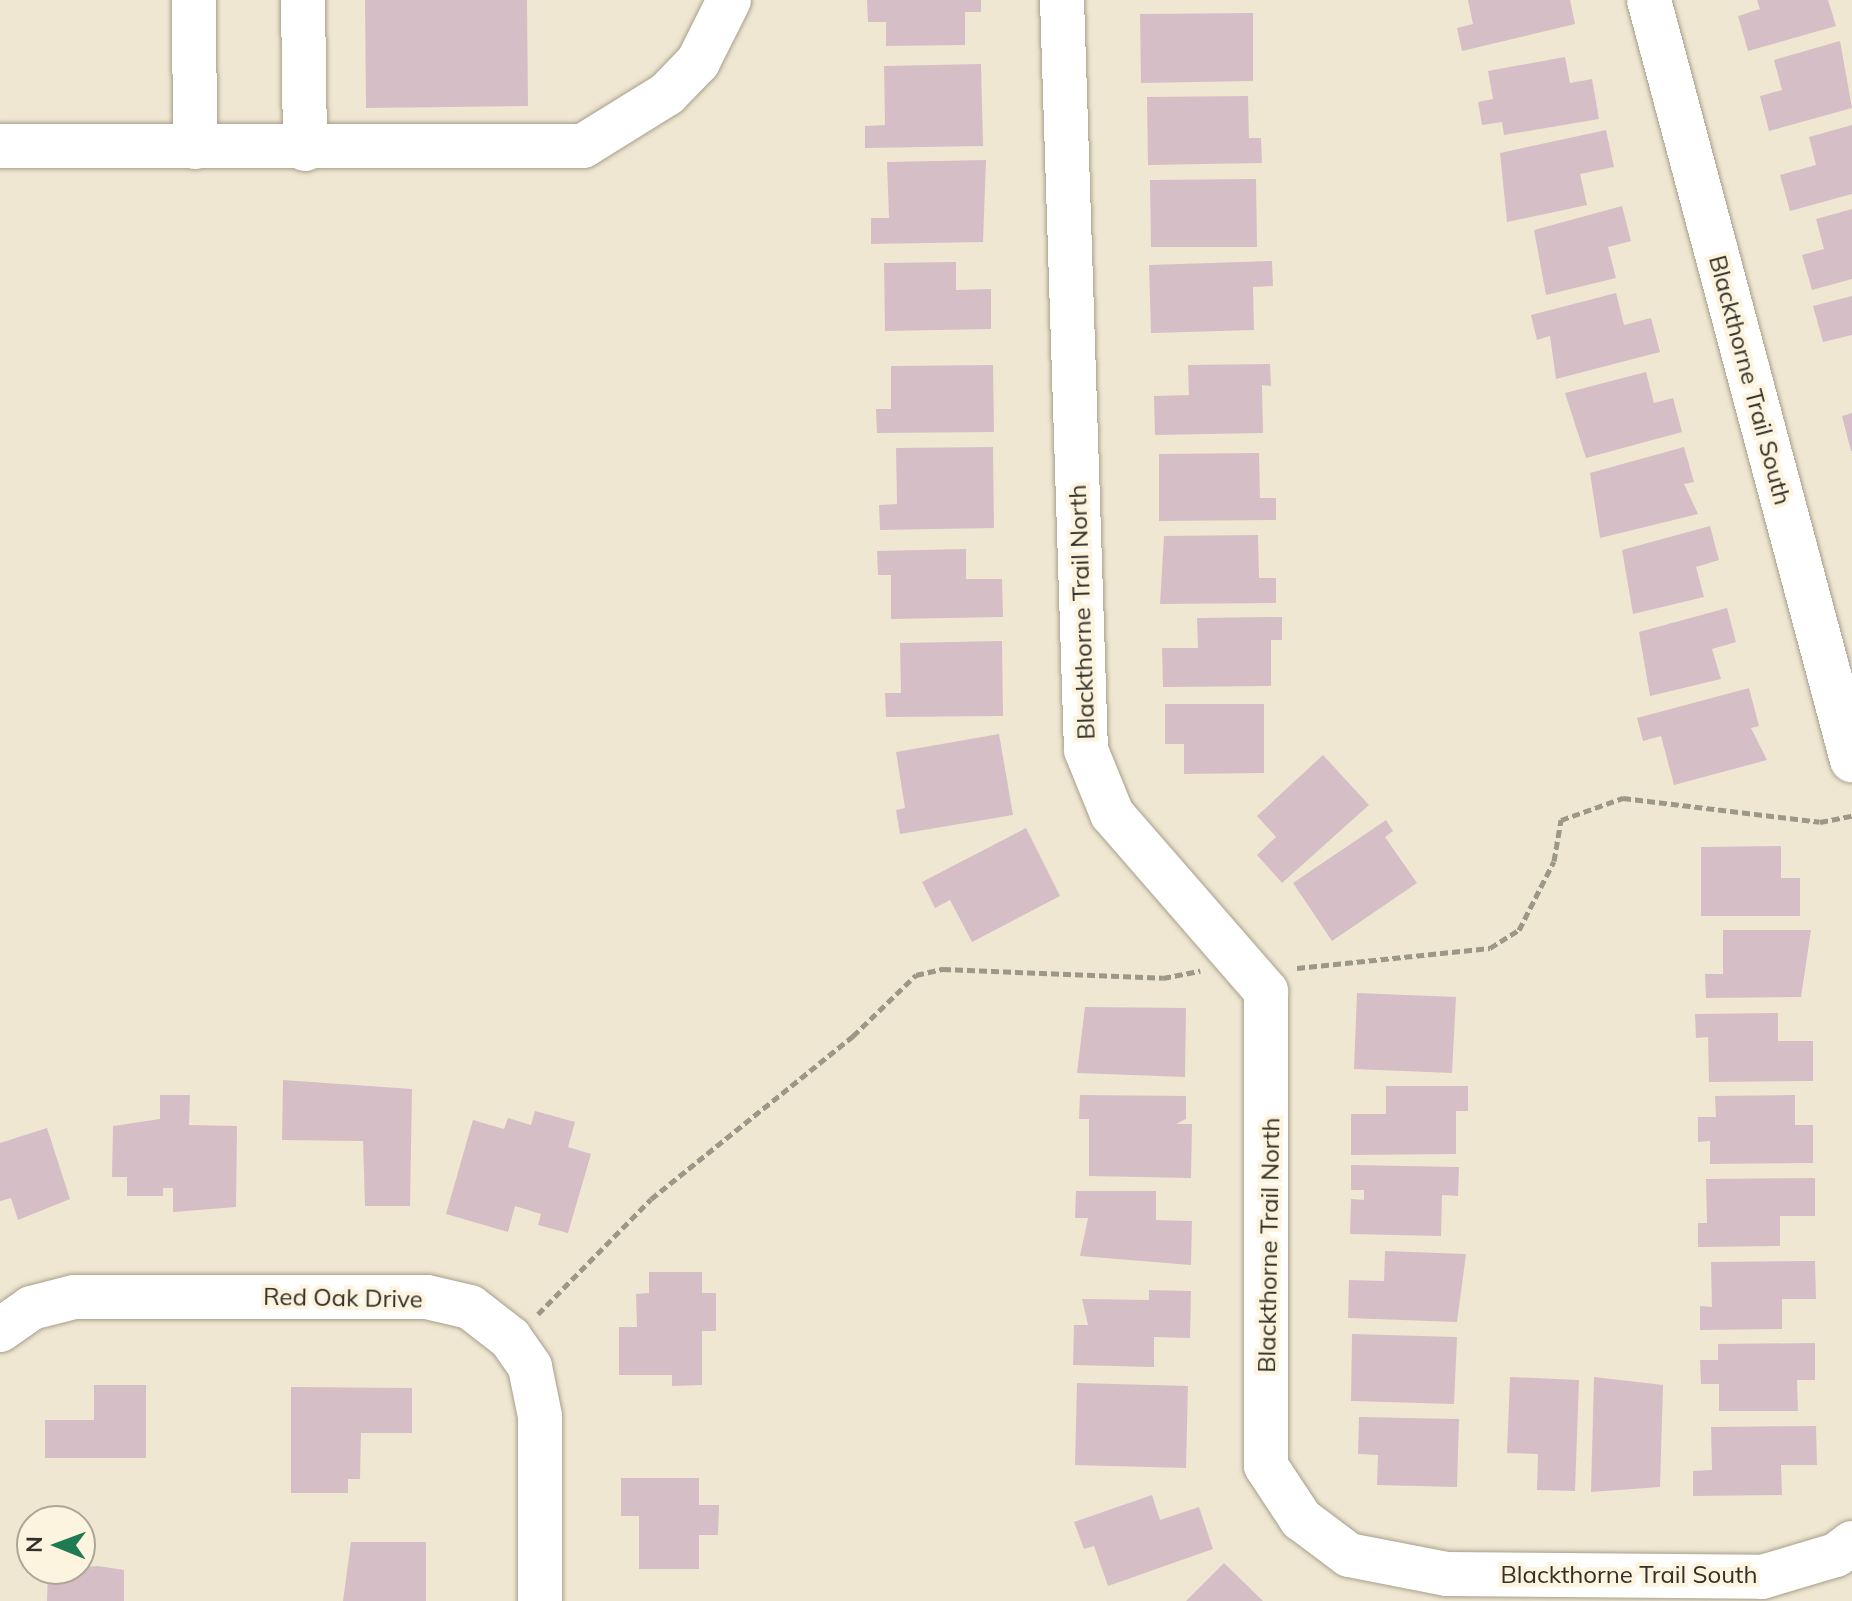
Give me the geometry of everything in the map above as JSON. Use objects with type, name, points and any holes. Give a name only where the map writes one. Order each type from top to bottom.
[{"type":"street","points":[[194,0],[195,147]]},
{"type":"street","points":[[303,0],[305,149]]},
{"type":"street","points":[[0,146],[305,149],[583,146],[667,94],[698,62],[729,0]]},
{"type":"street","name":"Blackthorne Trail North","points":[[1062,0],[1086,750],[1112,814],[1266,991],[1272,1042],[1266,1466],[1301,1519],[1349,1555],[1447,1587]]},
{"type":"street","name":"Blackthorne Trail South","points":[[1649,0],[1852,760]]},
{"type":"street","name":"Red Oak Drive","points":[[0,1330],[31,1308],[74,1297],[427,1297],[470,1307],[510,1338],[530,1367],[540,1416],[540,1601]]},
{"type":"street","name":"Blackthorne Trail South","points":[[1447,1587],[1762,1577],[1836,1555],[1852,1543]]},
{"type":"path","points":[[510,1338],[593,1266],[651,1199],[853,1036],[916,975],[943,969],[1163,978],[1244,967],[1275,970],[1490,948],[1519,930],[1531,909],[1554,861],[1561,820],[1623,798],[1820,822],[1852,816]]},
{"type":"building","points":[[365,0],[527,0],[528,106],[366,108]]},
{"type":"building","points":[[867,0],[981,0],[981,12],[965,12],[965,45],[886,46],[886,22],[868,22]]},
{"type":"building","points":[[1468,0],[1570,0],[1575,24],[1462,51],[1457,28],[1473,24]]},
{"type":"building","points":[[1757,0],[1828,0],[1836,26],[1748,51],[1738,16],[1760,9]]},
{"type":"building","points":[[1253,13],[1253,81],[1141,83],[1140,14]]},
{"type":"building","points":[[1840,41],[1852,108],[1769,131],[1760,96],[1782,90],[1774,60]]},
{"type":"building","points":[[1565,57],[1570,83],[1592,79],[1599,119],[1504,135],[1502,122],[1482,125],[1478,102],[1493,99],[1488,71]]},
{"type":"building","points":[[981,64],[983,146],[865,148],[865,126],[885,125],[884,66]]},
{"type":"building","points":[[1248,96],[1249,138],[1261,138],[1262,163],[1148,165],[1147,97]]},
{"type":"building","points":[[1852,125],[1852,194],[1790,211],[1780,175],[1816,165],[1809,137]]},
{"type":"building","points":[[1606,130],[1614,167],[1580,174],[1587,205],[1507,222],[1500,153]]},
{"type":"building","points":[[986,160],[983,242],[871,244],[871,218],[889,218],[887,162]]},
{"type":"building","points":[[1256,179],[1257,247],[1151,247],[1150,180]]},
{"type":"building","points":[[1622,206],[1631,241],[1608,247],[1616,278],[1546,295],[1534,230]]},
{"type":"building","points":[[1852,209],[1852,279],[1812,290],[1802,255],[1824,249],[1816,219]]},
{"type":"building","points":[[1272,261],[1273,286],[1253,287],[1254,330],[1151,333],[1149,265]]},
{"type":"building","points":[[956,262],[956,290],[991,289],[991,329],[885,331],[884,263]]},
{"type":"building","points":[[1616,293],[1624,325],[1651,318],[1660,352],[1556,379],[1550,336],[1537,340],[1531,315]]},
{"type":"building","points":[[1852,296],[1852,335],[1823,342],[1813,306]]},
{"type":"building","points":[[1270,364],[1271,386],[1262,385],[1263,433],[1155,435],[1154,396],[1189,395],[1188,365]]},
{"type":"building","points":[[993,365],[994,432],[877,433],[876,409],[891,409],[891,366]]},
{"type":"building","points":[[1646,372],[1654,403],[1673,398],[1682,432],[1586,458],[1565,393]]},
{"type":"building","points":[[1852,413],[1852,451],[1851,451],[1842,416]]},
{"type":"building","points":[[993,447],[994,528],[880,530],[879,505],[897,504],[896,448]]},
{"type":"building","points":[[1684,447],[1694,482],[1684,484],[1698,514],[1600,538],[1590,473]]},
{"type":"building","points":[[1259,453],[1260,498],[1276,498],[1276,520],[1159,521],[1159,454]]},
{"type":"building","points":[[1710,526],[1719,560],[1696,567],[1704,597],[1633,614],[1622,550]]},
{"type":"building","points":[[1258,535],[1259,578],[1276,578],[1276,603],[1160,604],[1164,536]]},
{"type":"building","points":[[966,549],[966,579],[1002,579],[1003,617],[891,619],[891,575],[878,575],[877,551]]},
{"type":"building","points":[[1727,608],[1736,642],[1712,649],[1721,679],[1650,696],[1639,632]]},
{"type":"building","points":[[1282,617],[1282,640],[1271,640],[1271,686],[1163,687],[1162,648],[1198,648],[1197,618]]},
{"type":"building","points":[[1002,641],[1003,716],[886,717],[885,693],[901,693],[900,643]]},
{"type":"building","points":[[1749,688],[1759,726],[1751,728],[1767,760],[1674,785],[1661,736],[1643,741],[1637,718]]},
{"type":"building","points":[[1165,704],[1264,704],[1264,773],[1184,774],[1184,744],[1165,744]]},
{"type":"building","points":[[999,734],[1013,815],[900,834],[896,810],[905,808],[896,752]]},
{"type":"building","points":[[1323,755],[1369,805],[1282,883],[1257,855],[1276,837],[1257,816]]},
{"type":"building","points":[[1386,820],[1393,831],[1385,837],[1417,883],[1332,941],[1293,883]]},
{"type":"building","points":[[1026,828],[1060,896],[972,942],[950,900],[935,908],[922,882]]},
{"type":"building","points":[[1781,846],[1781,878],[1800,878],[1800,916],[1701,916],[1701,847]]},
{"type":"building","points":[[1723,930],[1811,930],[1801,997],[1706,998],[1705,974],[1723,974]]},
{"type":"building","points":[[1357,993],[1456,997],[1452,1073],[1354,1069]]},
{"type":"building","points":[[1085,1007],[1186,1008],[1185,1077],[1077,1073]]},
{"type":"building","points":[[1778,1013],[1778,1041],[1813,1041],[1813,1081],[1709,1082],[1708,1037],[1696,1038],[1695,1014]]},
{"type":"building","points":[[283,1080],[412,1089],[410,1206],[365,1206],[363,1141],[282,1140]]},
{"type":"building","points":[[1386,1086],[1468,1086],[1468,1111],[1456,1111],[1456,1154],[1351,1155],[1351,1114],[1386,1114]]},
{"type":"building","points":[[160,1095],[190,1095],[189,1125],[237,1126],[236,1207],[173,1212],[173,1188],[163,1188],[163,1196],[127,1196],[127,1177],[112,1177],[113,1126],[160,1119]]},
{"type":"building","points":[[1080,1095],[1186,1096],[1186,1119],[1176,1124],[1192,1124],[1191,1178],[1089,1176],[1089,1119],[1079,1119]]},
{"type":"building","points":[[1795,1095],[1795,1125],[1813,1125],[1813,1163],[1710,1164],[1710,1141],[1698,1142],[1698,1117],[1716,1117],[1715,1096]]},
{"type":"building","points":[[535,1111],[575,1122],[568,1147],[591,1154],[568,1233],[538,1225],[541,1214],[515,1206],[508,1232],[446,1214],[473,1120],[504,1129],[508,1118],[531,1125]]},
{"type":"building","points":[[47,1128],[70,1199],[18,1220],[11,1198],[0,1201],[0,1143]]},
{"type":"building","points":[[1351,1165],[1459,1167],[1458,1196],[1442,1195],[1441,1236],[1350,1234],[1351,1199],[1364,1200],[1364,1190],[1351,1190]]},
{"type":"building","points":[[1815,1178],[1815,1216],[1780,1216],[1780,1246],[1698,1247],[1698,1223],[1707,1223],[1706,1179]]},
{"type":"building","points":[[1076,1191],[1156,1191],[1156,1220],[1192,1221],[1191,1265],[1080,1256],[1088,1218],[1075,1218]]},
{"type":"building","points":[[1385,1251],[1466,1254],[1457,1322],[1348,1318],[1349,1280],[1384,1281]]},
{"type":"building","points":[[1815,1261],[1816,1299],[1782,1299],[1782,1329],[1700,1330],[1700,1306],[1712,1307],[1711,1262]]},
{"type":"building","points":[[649,1272],[702,1272],[702,1293],[716,1293],[716,1331],[702,1331],[702,1385],[672,1386],[672,1375],[619,1375],[619,1327],[637,1327],[636,1294],[649,1293]]},
{"type":"building","points":[[1149,1290],[1191,1291],[1190,1338],[1154,1337],[1154,1367],[1073,1365],[1074,1325],[1088,1325],[1082,1299],[1149,1300]]},
{"type":"building","points":[[1352,1334],[1457,1337],[1454,1404],[1351,1401]]},
{"type":"building","points":[[1815,1343],[1815,1380],[1797,1380],[1798,1411],[1719,1411],[1719,1384],[1701,1384],[1700,1360],[1718,1360],[1718,1344]]},
{"type":"building","points":[[1510,1377],[1579,1380],[1575,1491],[1537,1490],[1538,1454],[1507,1453]]},
{"type":"building","points":[[1594,1377],[1663,1385],[1660,1487],[1591,1492]]},
{"type":"building","points":[[1077,1383],[1188,1386],[1186,1468],[1075,1465]]},
{"type":"building","points":[[94,1385],[146,1385],[146,1458],[45,1458],[45,1420],[94,1420]]},
{"type":"building","points":[[291,1387],[412,1388],[412,1433],[361,1433],[360,1479],[348,1479],[348,1493],[291,1493]]},
{"type":"building","points":[[1359,1417],[1459,1419],[1457,1487],[1377,1485],[1378,1455],[1358,1454]]},
{"type":"building","points":[[1816,1426],[1817,1465],[1781,1465],[1782,1495],[1693,1496],[1693,1471],[1712,1470],[1711,1427]]},
{"type":"building","points":[[621,1478],[699,1478],[699,1505],[719,1505],[718,1535],[699,1535],[699,1569],[639,1569],[639,1516],[621,1516]]},
{"type":"building","points":[[1152,1495],[1160,1520],[1199,1507],[1213,1549],[1108,1586],[1094,1546],[1084,1549],[1074,1522]]},
{"type":"building","points":[[351,1542],[426,1542],[426,1601],[343,1601]]},
{"type":"building","points":[[1224,1563],[1263,1601],[1186,1601]]},
{"type":"building","points":[[96,1566],[124,1570],[124,1601],[47,1601],[48,1585],[96,1585]]}]
